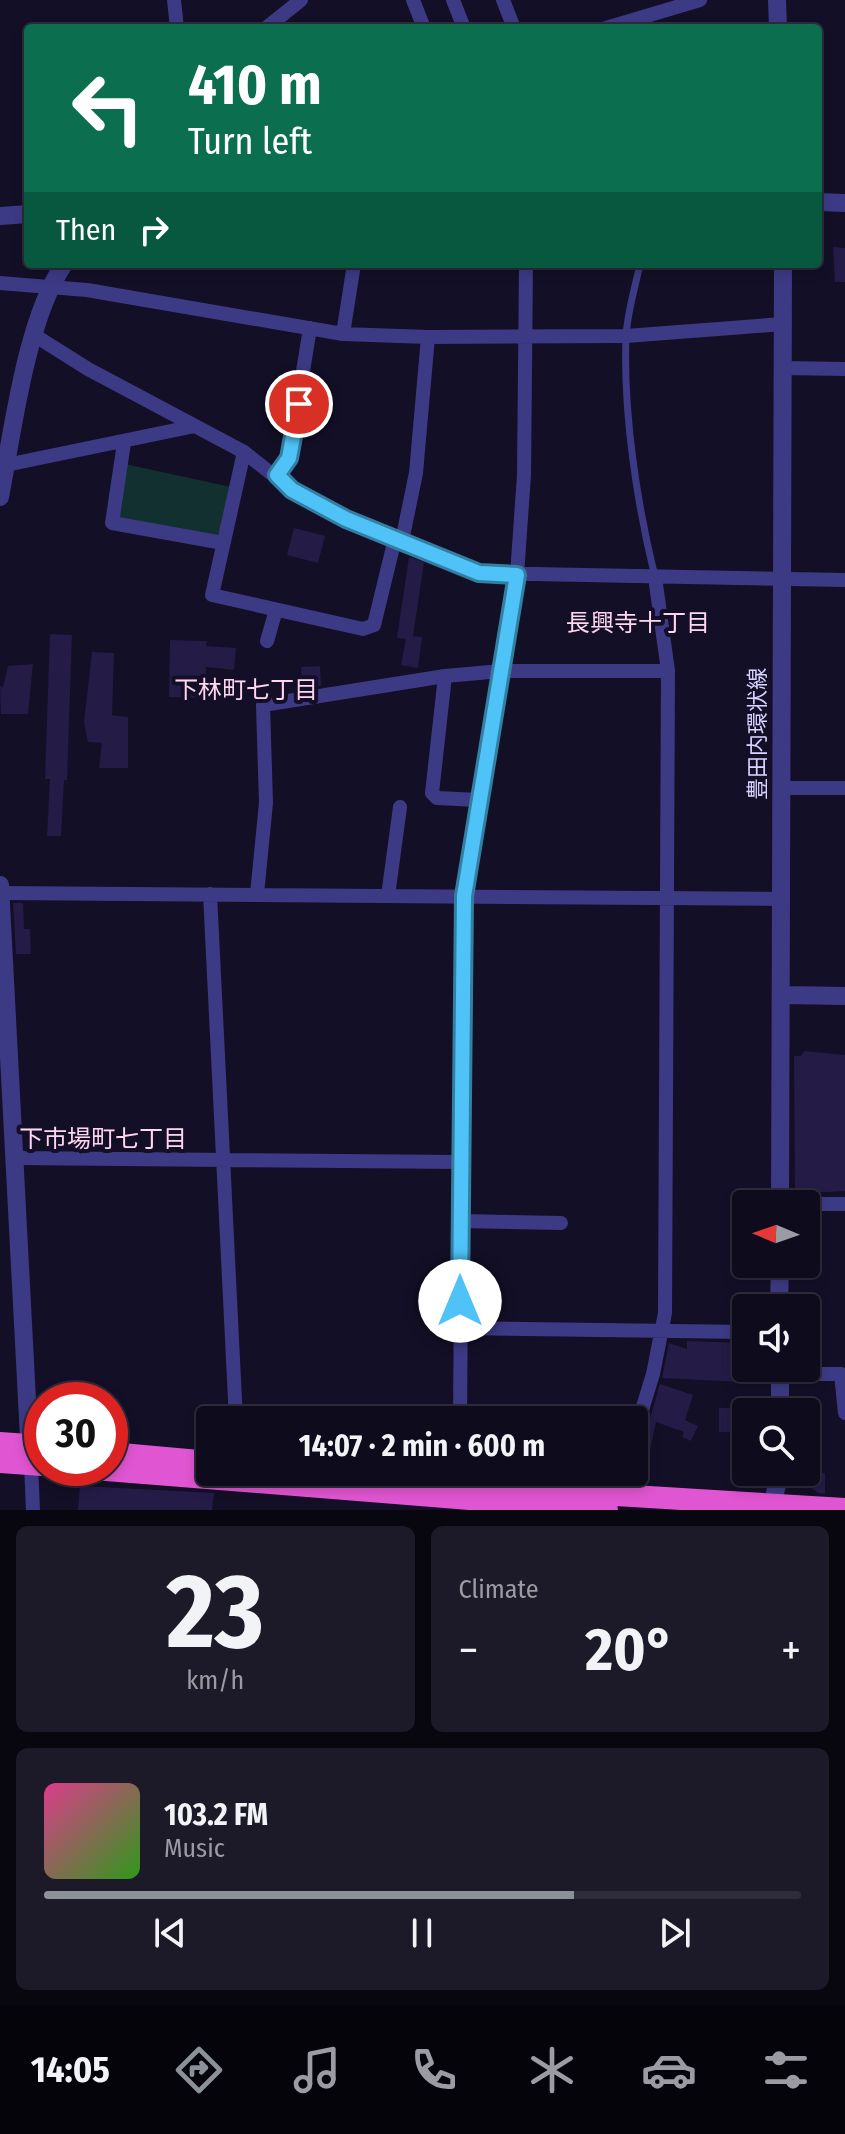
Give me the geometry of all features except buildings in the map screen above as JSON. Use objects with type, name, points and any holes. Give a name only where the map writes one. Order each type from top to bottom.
[{"type":"highway","points":[[0,1443],[24,1451]]},
{"type":"highway","points":[[128,1455],[196,1461]]},
{"type":"highway","points":[[0,1462],[24,1457]]},
{"type":"highway","points":[[128,1472],[380,1496],[459,1490]]},
{"type":"highway","points":[[435,1486],[609,1506],[845,1509]]},
{"type":"street","points":[[174,0],[177,24]]},
{"type":"street","points":[[271,24],[301,0]]},
{"type":"street","points":[[413,0],[422,24]]},
{"type":"street","points":[[453,0],[462,24]]},
{"type":"street","points":[[503,0],[512,24]]},
{"type":"street","points":[[645,0],[650,15]]},
{"type":"street","points":[[620,24],[700,0]]},
{"type":"street","points":[[777,0],[778,24]]},
{"type":"street","points":[[822,202],[845,203]]},
{"type":"street","points":[[0,216],[24,214]]},
{"type":"street","points":[[0,497],[34,335],[51,285],[62,268]]},
{"type":"street","points":[[343,334],[353,268]]},
{"type":"street","points":[[460,1406],[464,896],[517,575],[527,336],[526,268]]},
{"type":"street","name":"豊田内環状線","points":[[780,1190],[783,268]]},
{"type":"street","points":[[0,283],[51,285],[343,334],[626,336],[783,324]]},
{"type":"street","points":[[277,475],[289,458],[310,328]]},
{"type":"street","points":[[34,335],[88,369],[244,452],[277,475],[292,490],[346,519],[479,573],[845,580]]},
{"type":"street","points":[[244,452],[212,595],[363,629],[374,625],[393,547],[402,541],[416,473],[428,337]]},
{"type":"street","points":[[782,368],[845,369]]},
{"type":"street","points":[[6,465],[195,426]]},
{"type":"street","points":[[124,443],[112,523],[223,543]]},
{"type":"street","points":[[642,1406],[662,1331],[669,898],[668,671],[655,577]]},
{"type":"street","points":[[267,641],[276,610]]},
{"type":"street","points":[[257,894],[266,803],[263,705],[445,676],[501,671],[668,671]]},
{"type":"street","points":[[445,676],[432,793],[437,798],[478,800]]},
{"type":"street","points":[[781,788],[845,788]]},
{"type":"street","points":[[388,896],[400,807]]},
{"type":"street","points":[[0,885],[7,1140],[15,1158],[31,1382]]},
{"type":"street","points":[[0,893],[781,899]]},
{"type":"street","points":[[210,894],[235,1406]]},
{"type":"street","points":[[783,995],[845,996]]},
{"type":"street","points":[[15,1158],[460,1162]]},
{"type":"street","points":[[820,1204],[845,1204]]},
{"type":"street","points":[[460,1221],[561,1223]]},
{"type":"street","points":[[460,1328],[732,1332]]},
{"type":"street","points":[[820,1373],[841,1374],[845,1413]]},
{"type":"street","points":[[33,1510],[34,1486]]},
{"type":"street","points":[[609,1506],[617,1486]]},
{"type":"street","points":[[780,1486],[781,1507]]},
{"type":"lane","points":[[639,268],[626,336],[632,439],[643,527],[655,577]]},
{"type":"green space","points":[[125,464],[231,487],[221,535],[216,537],[121,520],[118,515]]},
{"type":"district","name":"長興寺十丁目","points":[[638,623]]},
{"type":"district","name":"下林町七丁目","points":[[246,690]]},
{"type":"district","name":"下市場町七丁目","points":[[103,1139]]},
{"type":"route","points":[[299,404],[289,458],[277,475],[292,490],[346,519],[479,573],[517,575],[464,896],[460,1301]]}]
